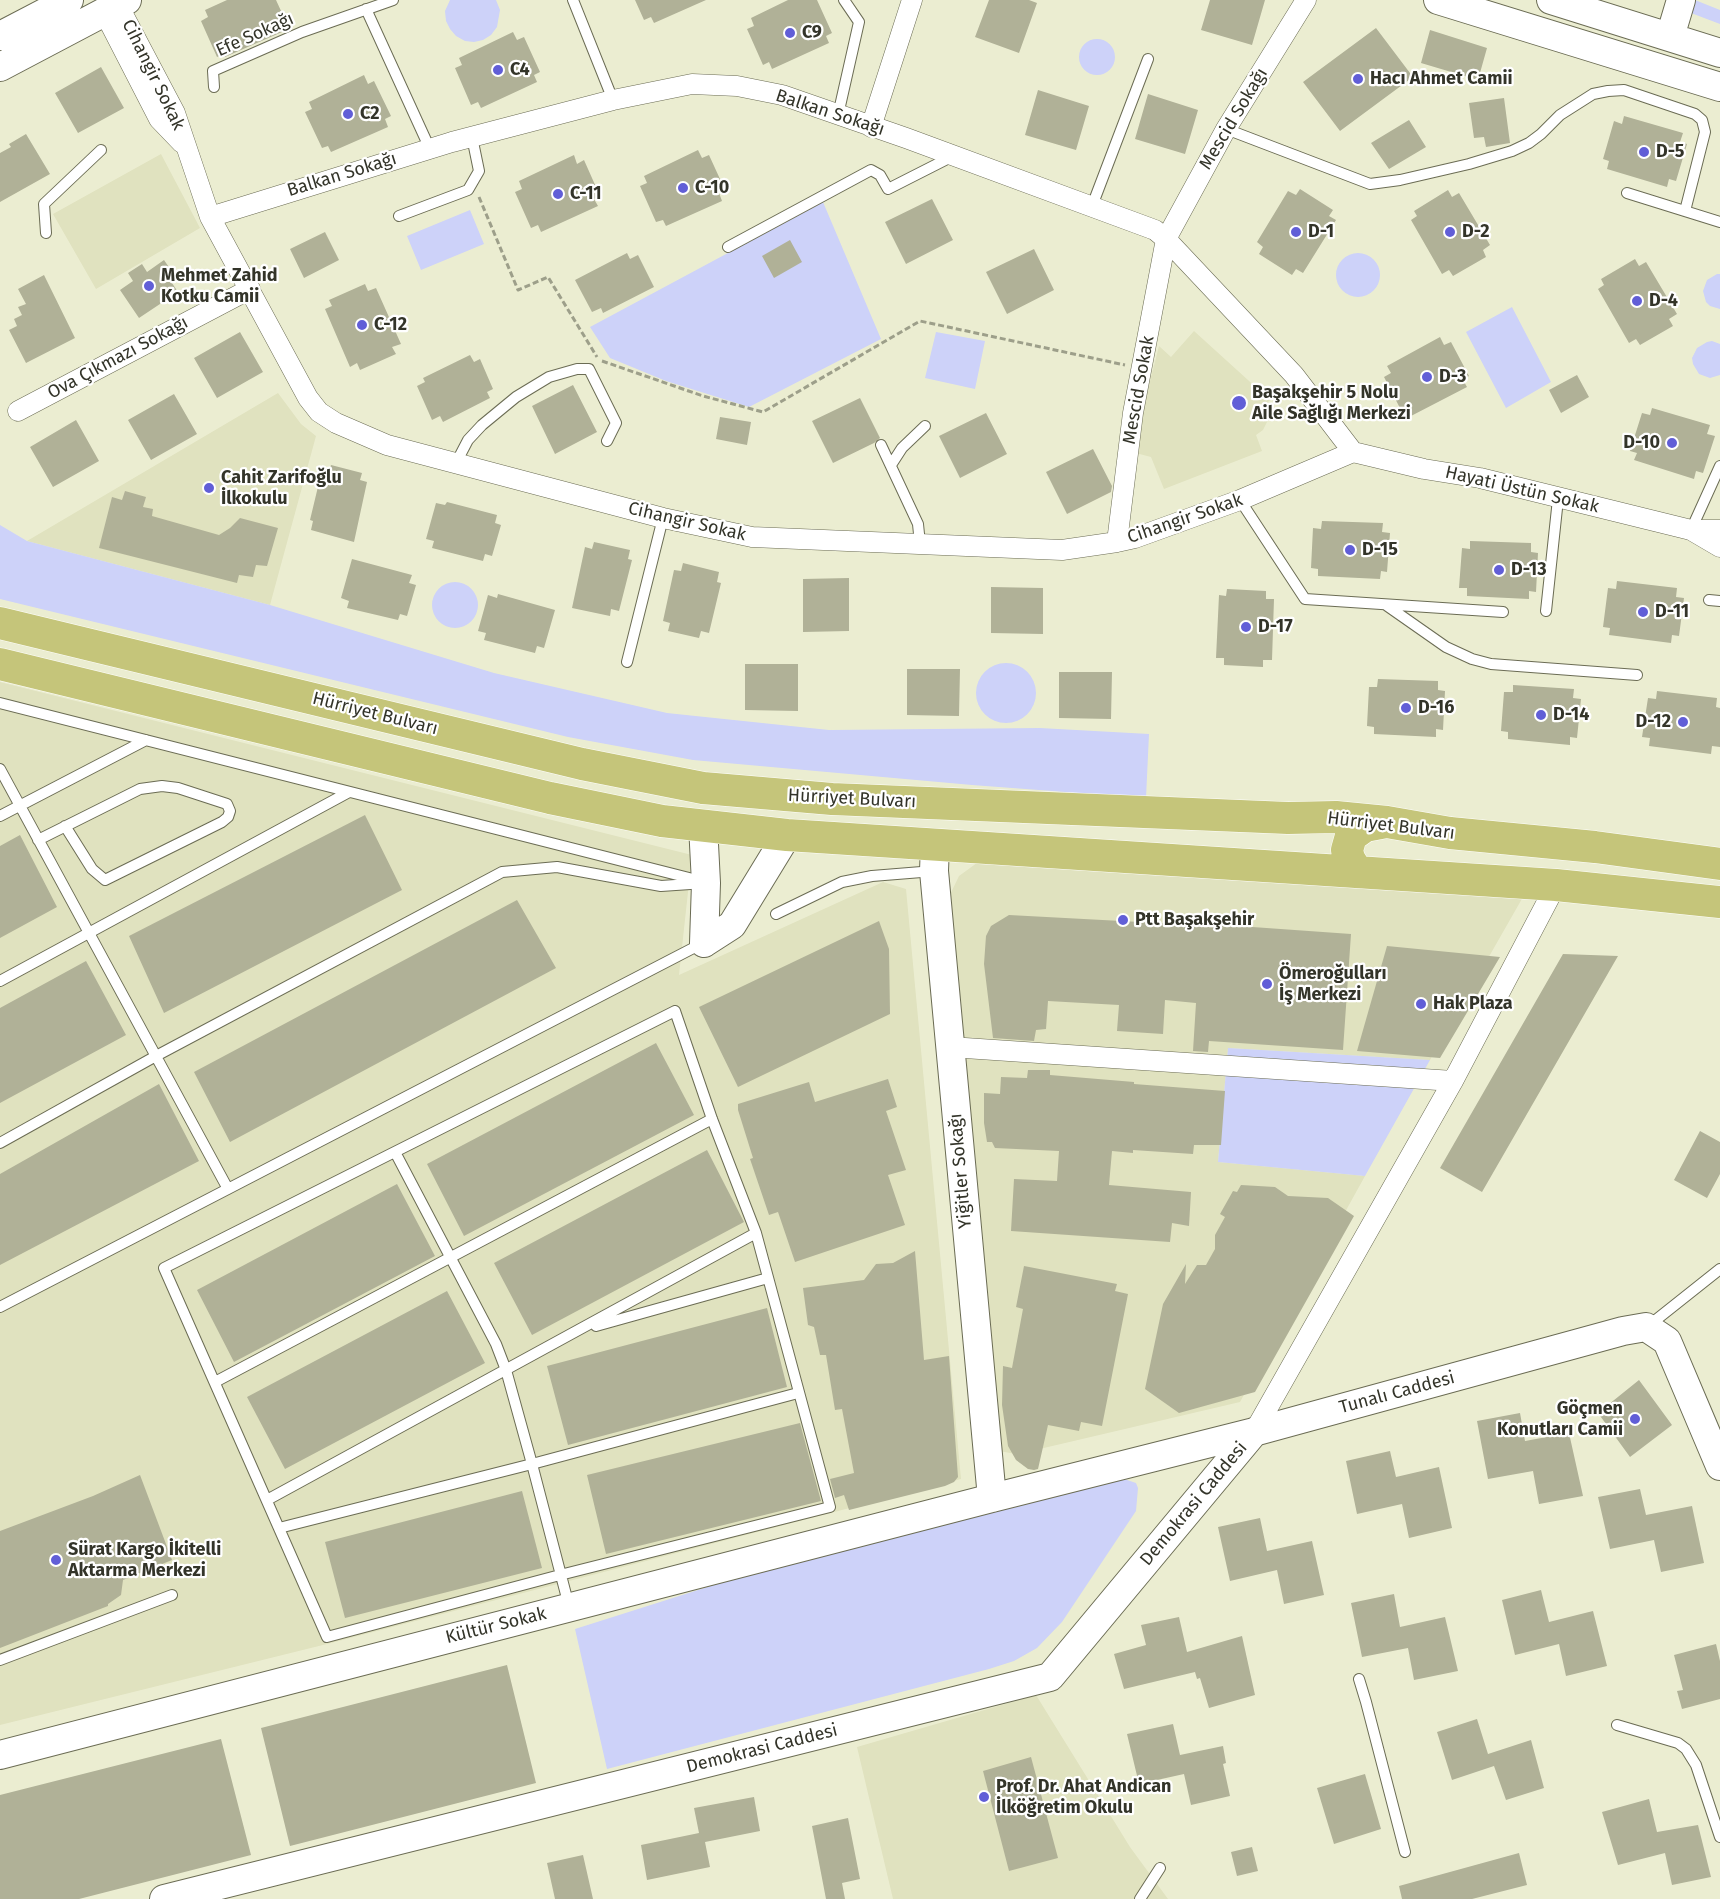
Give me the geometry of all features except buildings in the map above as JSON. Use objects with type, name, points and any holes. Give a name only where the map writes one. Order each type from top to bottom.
[{"type":"main road","name":"Hürriyet Bulvarı","points":[[0,623],[570,762],[703,788],[832,799],[1288,818],[1336,818],[1387,822],[1450,833],[1595,847],[1720,864]]},
{"type":"main road","points":[[1,664],[550,798],[662,821],[787,835],[935,857],[1281,867],[1556,885],[1720,902]]},
{"type":"main road","points":[[1281,867],[1302,861],[1315,850],[1316,842],[1313,833],[1305,826],[1288,818]]},
{"type":"main road","points":[[1357,872],[1347,850],[1351,836],[1365,826],[1387,822]]},
{"type":"street","points":[[0,36],[69,0]]},
{"type":"street","points":[[871,127],[912,0]]},
{"type":"street","name":"Mescid Sokağı","points":[[1166,239],[1226,129],[1306,0]]},
{"type":"street","points":[[1438,0],[1720,87]]},
{"type":"street","points":[[1551,0],[1720,53]]},
{"type":"street","points":[[1670,37],[1682,0]]},
{"type":"street","points":[[0,67],[116,6]]},
{"type":"street","name":"Cihangir Sokak","points":[[116,6],[159,119],[186,146],[210,217],[308,398],[319,412],[336,423],[387,445],[663,518],[752,537],[1062,550],[1136,538],[1240,500],[1353,452]]},
{"type":"street","name":"Balkan Sokağı","points":[[210,217],[472,136],[613,100],[692,84],[737,86],[782,95],[955,155],[1155,230],[1294,375],[1353,452]]},
{"type":"street","name":"Mescid Sokak","points":[[1117,542],[1132,413],[1166,239]]},
{"type":"street","name":"Ova Çıkmazı Sokağı","points":[[18,411],[250,289]]},
{"type":"street","name":"Hayati Üstün Sokak","points":[[1353,452],[1425,469],[1480,478],[1691,530],[1720,530]]},
{"type":"street","name":"Hayati Üstün Sokak","points":[[1691,530],[1720,547]]},
{"type":"street","points":[[703,825],[706,883],[704,943]]},
{"type":"street","points":[[704,943],[732,925],[787,835]]},
{"type":"street","name":"Yiğitler Sokağı","points":[[935,857],[950,1047],[992,1498]]},
{"type":"street","points":[[1254,1432],[1453,1082],[1556,885]]},
{"type":"street","points":[[950,1047],[1453,1082]]},
{"type":"street","points":[[1646,1327],[1667,1341],[1720,1466]]},
{"type":"street","name":"Tunalı Caddesi","points":[[992,1498],[1254,1432],[1623,1331],[1646,1327]]},
{"type":"street","name":"Demokrasi Caddesi","points":[[164,1899],[1050,1677],[1254,1432]]},
{"type":"street","name":"Kültür Sokak","points":[[0,1755],[992,1498]]},
{"type":"lane","name":"Efe Sokağı","points":[[214,87],[213,71],[302,32],[393,0]]},
{"type":"lane","points":[[573,0],[613,100]]},
{"type":"lane","points":[[838,115],[859,22],[844,0]]},
{"type":"lane","points":[[366,9],[430,149]]},
{"type":"lane","points":[[1092,206],[1148,59]]},
{"type":"lane","points":[[1226,129],[1370,183],[1400,180],[1469,164],[1512,151],[1529,143],[1560,115],[1593,94],[1624,90],[1695,114],[1702,120],[1705,132],[1685,211]]},
{"type":"lane","points":[[399,216],[468,190],[479,171],[472,136]]},
{"type":"lane","points":[[46,233],[44,204],[101,150]]},
{"type":"lane","points":[[728,247],[871,170],[880,175],[888,189],[955,155]]},
{"type":"lane","points":[[1627,193],[1720,222]]},
{"type":"lane","points":[[456,463],[468,440],[482,425],[516,397],[549,377],[577,369],[589,369],[616,423],[607,441]]},
{"type":"lane","points":[[891,465],[902,448],[925,426]]},
{"type":"lane","points":[[880,445],[918,524],[921,544]]},
{"type":"lane","points":[[1691,530],[1720,466]]},
{"type":"lane","points":[[1546,611],[1558,499]]},
{"type":"lane","points":[[1240,500],[1305,599],[1503,612]]},
{"type":"lane","points":[[627,662],[663,518]]},
{"type":"lane","points":[[1386,605],[1446,648],[1472,659],[1491,664],[1637,675]]},
{"type":"lane","points":[[0,703],[706,883]]},
{"type":"lane","points":[[0,816],[146,740]]},
{"type":"lane","points":[[0,769],[228,1189]]},
{"type":"lane","points":[[38,840],[65,826],[140,789],[162,786],[178,788],[227,804],[230,812],[222,822],[105,880],[92,869],[65,826]]},
{"type":"lane","points":[[0,981],[349,792]]},
{"type":"lane","points":[[776,914],[842,882],[872,876],[935,857]]},
{"type":"lane","points":[[0,1143],[156,1056],[502,872],[557,867],[661,886],[706,883]]},
{"type":"lane","points":[[0,1307],[704,943]]},
{"type":"lane","points":[[675,1011],[712,1119],[756,1233],[830,1507],[327,1637],[164,1268],[395,1152],[675,1011]]},
{"type":"lane","points":[[215,1382],[712,1119]]},
{"type":"lane","points":[[395,1152],[496,1344],[506,1370],[569,1607]]},
{"type":"lane","points":[[267,1500],[756,1233]]},
{"type":"lane","points":[[1646,1327],[1720,1269]]},
{"type":"lane","points":[[579,1330],[768,1278]]},
{"type":"lane","points":[[279,1528],[798,1394]]},
{"type":"lane","points":[[0,1660],[172,1594]]},
{"type":"lane","points":[[1359,1679],[1405,1852]]},
{"type":"lane","points":[[1617,1725],[1678,1743],[1686,1749],[1696,1765],[1720,1837]]},
{"type":"lane","points":[[1140,1899],[1160,1868]]},
{"type":"path","points":[[473,184],[518,290],[548,277],[599,360],[703,396],[762,412],[920,321],[1142,369]]},
{"type":"shaded area","points":[[450,0],[496,0],[500,10],[497,27],[491,35],[474,42],[465,41],[456,36],[446,21],[445,11]]},
{"type":"shaded area","points":[[1695,0],[1720,10],[1720,24],[1691,13]]},
{"type":"shaded area","points":[[1097,39],[1110,44],[1115,57],[1110,70],[1097,75],[1084,70],[1079,57],[1084,44]]},
{"type":"shaded area","points":[[161,154],[200,228],[96,289],[53,214]]},
{"type":"shaded area","points":[[823,202],[881,339],[749,407],[666,381],[610,358],[590,327]]},
{"type":"shaded area","points":[[470,210],[484,244],[421,270],[407,236]]},
{"type":"shaded area","points":[[1358,253],[1373,260],[1380,275],[1373,290],[1358,297],[1343,290],[1336,275],[1343,260]]},
{"type":"shaded area","points":[[1720,274],[1720,309],[1706,302],[1703,291],[1707,280]]},
{"type":"shaded area","points":[[1512,307],[1551,382],[1506,408],[1466,332]]},
{"type":"shaded area","points":[[1194,331],[1270,400],[1263,407],[1267,414],[1267,422],[1263,430],[1256,435],[1262,451],[1164,489],[1151,457],[1132,452],[1159,346],[1171,357]]},
{"type":"shaded area","points":[[936,332],[985,341],[975,389],[925,378]]},
{"type":"shaded area","points":[[1712,341],[1720,344],[1720,375],[1710,378],[1699,374],[1692,358],[1697,348]]},
{"type":"shaded area","name":"Cahit Zarifoğlu İlkokulu","points":[[278,393],[301,424],[316,436],[270,605],[27,541]]},
{"type":"shaded area","points":[[0,525],[27,541],[270,605],[494,673],[667,713],[829,730],[1040,728],[1149,734],[1146,798],[693,760],[568,737],[0,599]]},
{"type":"shaded area","points":[[455,582],[464,583],[472,588],[477,596],[477,614],[472,622],[464,627],[455,628],[446,627],[438,622],[433,614],[432,605],[433,596],[438,588],[446,583]]},
{"type":"shaded area","points":[[1006,663],[1027,672],[1036,693],[1027,714],[1006,723],[985,714],[976,693],[985,672]]},
{"type":"shaded area","points":[[0,682],[692,855],[679,975],[883,882],[906,889],[961,1479],[327,1644],[0,1725]]},
{"type":"shaded area","points":[[981,860],[1523,897],[1430,1060],[1228,1048],[1218,1162],[1365,1176],[1240,1402],[1031,1451],[1016,1454],[999,1451],[945,905],[959,876]]},
{"type":"shaded area","points":[[1228,1048],[1430,1060],[1365,1176],[1218,1162]]},
{"type":"shaded area","points":[[1124,1479],[1136,1483],[1138,1488],[1136,1511],[1062,1622],[1037,1648],[1014,1661],[607,1769],[575,1629],[717,1584],[860,1544]]},
{"type":"shaded area","name":"Prof. Dr. Ahat Andican İlköğretim Okulu","points":[[1036,1695],[1130,1847],[1168,1899],[893,1899],[857,1747]]},
{"type":"place","name":"C9","points":[[790,33]]},
{"type":"place","name":"C4","points":[[498,70]]},
{"type":"place","name":"Hacı Ahmet Camii","points":[[1358,79]]},
{"type":"place","name":"C2","points":[[348,114]]},
{"type":"place","name":"D-5","points":[[1644,152]]},
{"type":"place","name":"C-10","points":[[683,188]]},
{"type":"place","name":"C-11","points":[[558,194]]},
{"type":"place","name":"D-1","points":[[1296,232]]},
{"type":"place","name":"D-2","points":[[1450,232]]},
{"type":"place","name":"Mehmet Zahid Kotku Camii","points":[[149,286]]},
{"type":"place","name":"D-4","points":[[1637,301]]},
{"type":"place","name":"C-12","points":[[362,325]]},
{"type":"place","name":"D-3","points":[[1427,377]]},
{"type":"place","name":"Başakşehir 5 Nolu Aile Sağlığı Merkezi","points":[[1239,403]]},
{"type":"place","name":"D-10","points":[[1672,443]]},
{"type":"place","name":"Cahit Zarifoğlu İlkokulu","points":[[209,488]]},
{"type":"place","name":"D-15","points":[[1350,550]]},
{"type":"place","name":"D-13","points":[[1499,570]]},
{"type":"place","name":"D-11","points":[[1643,612]]},
{"type":"place","name":"D-17","points":[[1246,627]]},
{"type":"place","name":"D-16","points":[[1406,708]]},
{"type":"place","name":"D-14","points":[[1541,715]]},
{"type":"place","name":"D-12","points":[[1683,722]]},
{"type":"place","name":"Ptt Başakşehir","points":[[1123,920]]},
{"type":"place","name":"Ömeroğulları İş Merkezi","points":[[1267,984]]},
{"type":"place","name":"Hak Plaza","points":[[1421,1004]]},
{"type":"place","name":"Göçmen Konutları Camii","points":[[1635,1419]]},
{"type":"place","name":"Sürat Kargo İkitelli Aktarma Merkezi","points":[[56,1560]]},
{"type":"place","name":"Prof. Dr. Ahat Andican İlköğretim Okulu","points":[[984,1797]]}]
